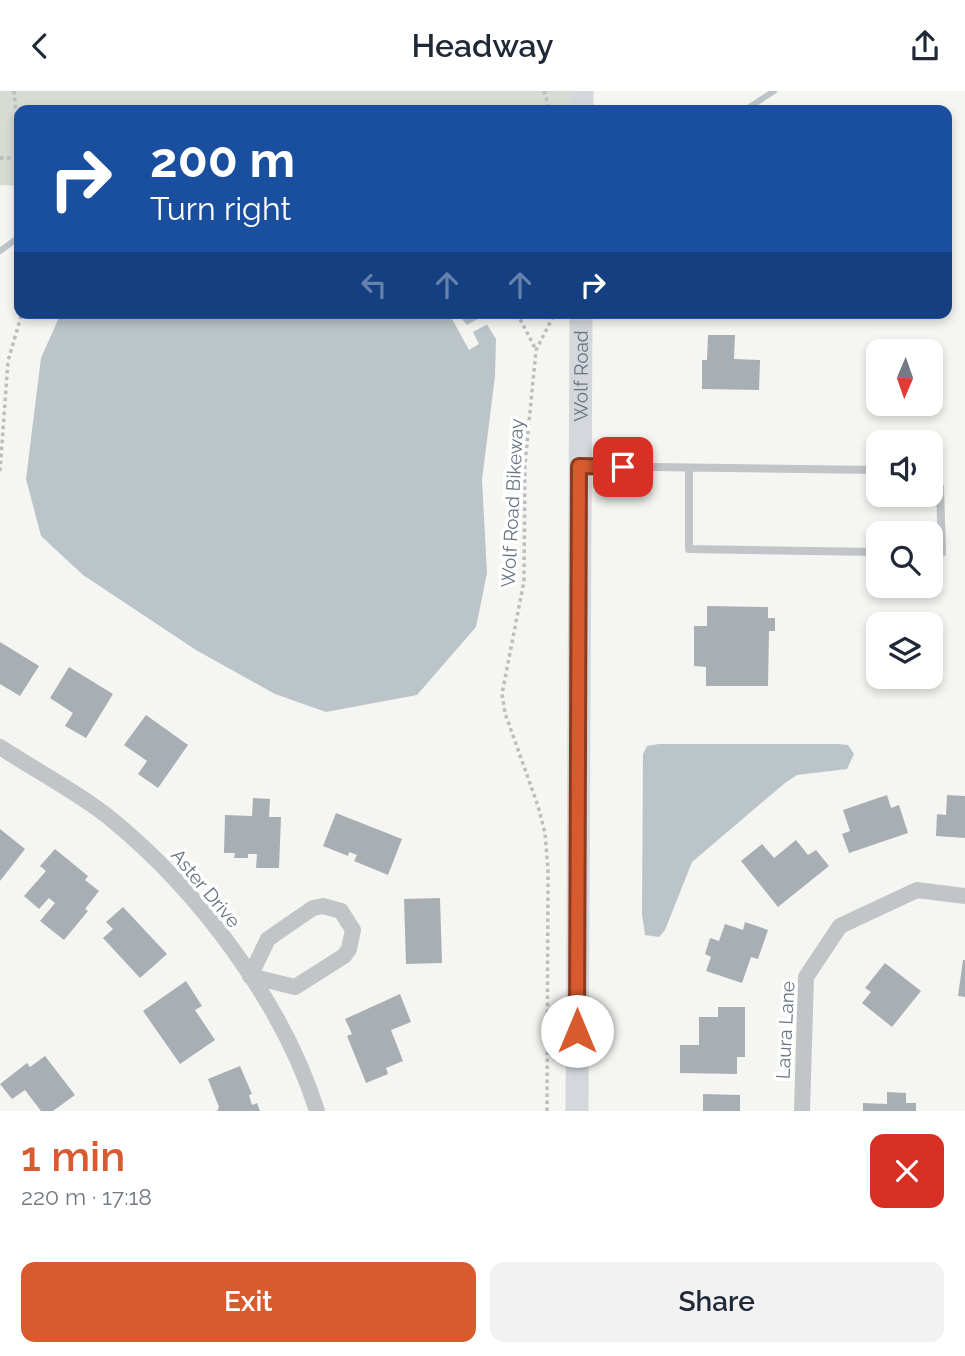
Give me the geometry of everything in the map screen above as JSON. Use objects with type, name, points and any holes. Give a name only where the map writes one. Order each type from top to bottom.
[{"type":"main road","name":"Wolf Road","points":[[577,1111],[580,319]]},
{"type":"street","name":"Aster Drive","points":[[0,747],[110,818],[185,889],[250,976],[281,1027],[317,1111]]},
{"type":"street","name":"Laura Lane","points":[[802,1111],[806,977],[840,926],[917,890],[965,896]]},
{"type":"street","points":[[332,906],[348,919],[353,930],[353,940],[344,956],[295,987],[250,976],[268,939],[313,908],[332,906]]},
{"type":"lane","points":[[579,466],[866,470]]},
{"type":"lane","points":[[689,468],[689,549],[866,552]]},
{"type":"path","points":[[0,471],[8,361],[11,341],[20,319]]},
{"type":"path","points":[[520,319],[536,350]]},
{"type":"path","name":"Wolf Road Bikeway","points":[[547,1111],[548,869],[545,833],[505,713],[502,694],[524,581],[525,464],[536,350],[552,319]]},
{"type":"shaded area","points":[[0,91],[575,91],[575,105],[14,105],[14,186],[0,185]]},
{"type":"shaded area","points":[[58,319],[484,319],[496,339],[495,376],[482,480],[487,573],[476,627],[417,695],[326,712],[275,694],[196,650],[83,575],[41,536],[26,479],[41,358]]},
{"type":"shaded area","points":[[837,744],[848,745],[854,754],[847,769],[797,775],[785,783],[692,862],[665,930],[659,937],[645,935],[642,914],[643,754],[647,746]]},
{"type":"pier","points":[[452,319],[462,319],[467,325],[478,319],[488,319],[490,323],[473,332],[479,344],[469,350]]},
{"type":"building","points":[[708,335],[735,335],[734,359],[760,360],[759,390],[702,389],[702,360],[707,360]]},
{"type":"building","points":[[707,606],[768,607],[768,618],[775,618],[775,631],[769,631],[768,686],[706,686],[706,667],[694,666],[694,626],[707,626]]},
{"type":"building","points":[[0,642],[39,666],[20,696],[0,684]]},
{"type":"building","points":[[69,667],[113,694],[86,738],[65,726],[73,713],[50,698]]},
{"type":"building","points":[[146,715],[188,745],[158,788],[138,774],[147,761],[124,745]]},
{"type":"building","points":[[887,795],[891,808],[899,805],[908,833],[849,853],[842,834],[850,831],[843,810]]},
{"type":"building","points":[[947,795],[965,796],[965,838],[936,836],[937,814],[946,815]]},
{"type":"building","points":[[253,798],[270,799],[269,817],[281,817],[279,868],[256,868],[257,854],[248,854],[248,858],[234,858],[235,853],[224,853],[225,815],[252,816]]},
{"type":"building","points":[[336,813],[402,839],[388,875],[354,861],[357,855],[349,852],[348,856],[323,846]]},
{"type":"building","points":[[0,829],[25,849],[0,881]]},
{"type":"building","points":[[796,840],[808,855],[816,850],[829,866],[778,907],[741,861],[762,844],[774,858]]},
{"type":"building","points":[[55,849],[88,876],[85,880],[99,891],[85,909],[88,911],[64,940],[40,921],[55,903],[49,898],[39,909],[24,896],[46,871],[40,866]]},
{"type":"building","points":[[440,898],[442,963],[406,964],[404,899]]},
{"type":"building","points":[[123,907],[167,954],[140,978],[103,938],[113,929],[106,922]]},
{"type":"building","points":[[745,922],[768,930],[758,959],[751,957],[742,983],[706,971],[711,957],[705,954],[710,938],[719,941],[725,924],[743,930]]},
{"type":"building","points":[[965,960],[965,997],[958,996]]},
{"type":"building","points":[[885,963],[921,991],[892,1027],[862,1003],[871,992],[865,988]]},
{"type":"building","points":[[186,981],[202,1006],[195,1010],[215,1040],[180,1064],[143,1011]]},
{"type":"building","points":[[400,994],[411,1022],[391,1030],[403,1061],[386,1068],[388,1074],[366,1083],[347,1036],[352,1034],[345,1019]]},
{"type":"building","points":[[718,1007],[745,1007],[745,1057],[737,1057],[737,1074],[680,1073],[680,1045],[699,1045],[699,1017],[718,1017]]},
{"type":"building","points":[[45,1056],[75,1095],[53,1111],[41,1111],[25,1090],[12,1099],[0,1084],[27,1063],[30,1067]]},
{"type":"building","points":[[240,1066],[252,1094],[249,1095],[252,1105],[257,1103],[260,1111],[217,1111],[219,1107],[208,1079]]},
{"type":"building","points":[[887,1092],[906,1093],[906,1103],[916,1103],[916,1111],[863,1111],[863,1103],[887,1104]]},
{"type":"building","points":[[703,1094],[740,1095],[740,1111],[703,1111]]},
{"type":"waterway","points":[[753,105],[774,91]]},
{"type":"waterway","points":[[0,251],[14,241]]},
{"type":"route","points":[[577,1031],[579,466],[623,467]]}]
